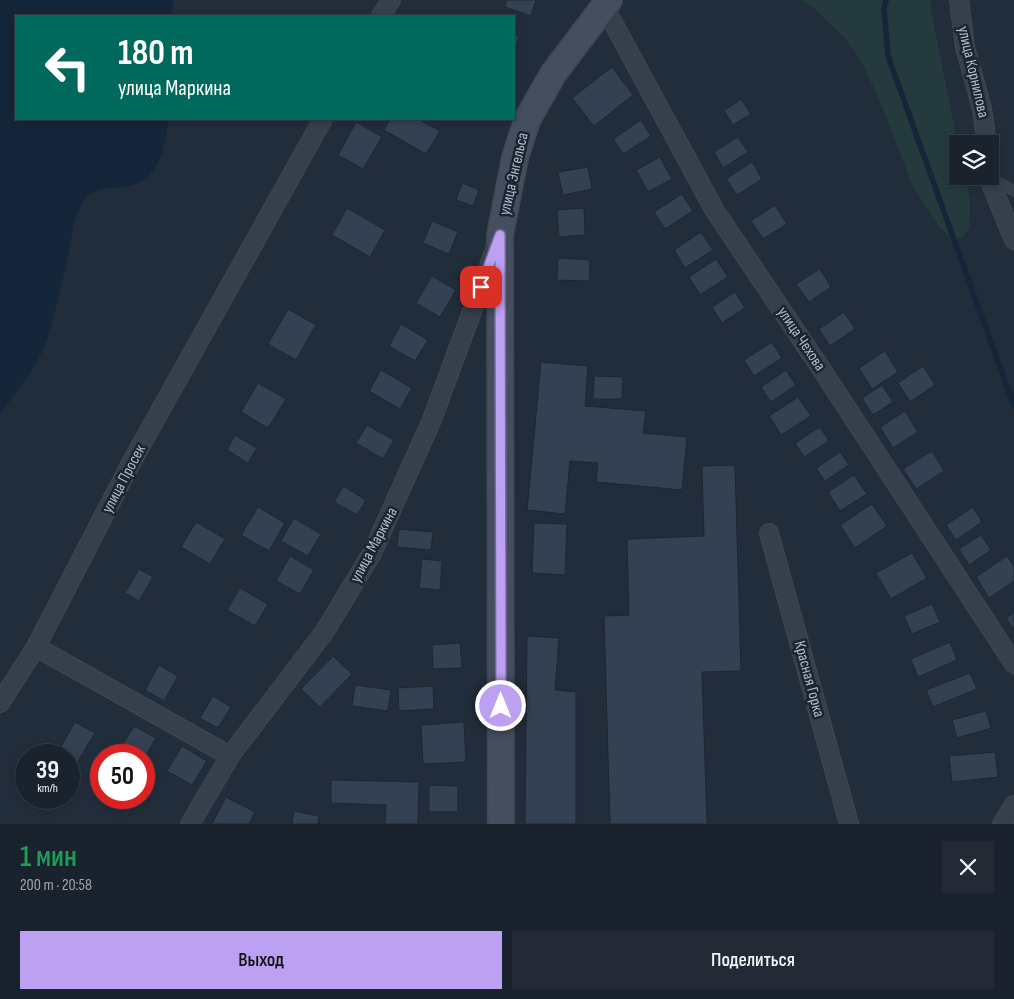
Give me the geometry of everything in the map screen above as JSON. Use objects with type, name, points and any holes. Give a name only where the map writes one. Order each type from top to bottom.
[{"type":"main road","name":"улица Энгельса","points":[[501,824],[500,235],[515,158],[527,120],[553,74],[606,3]]},
{"type":"street","points":[[383,15],[391,0]]},
{"type":"street","name":"улица Корнилова","points":[[959,0],[965,47],[982,108],[986,135]]},
{"type":"street","name":"улица Чехова","points":[[606,3],[715,211],[835,390],[1014,664]]},
{"type":"street","name":"улица Просек","points":[[36,647],[136,455],[322,120]]},
{"type":"street","points":[[992,185],[1014,240]]},
{"type":"street","name":"улица Маркина","points":[[190,824],[230,756],[325,631],[372,553],[431,422],[500,235]]},
{"type":"street","name":"Красная Горка","points":[[769,533],[849,824]]},
{"type":"street","points":[[0,703],[36,647],[230,756]]},
{"type":"street","points":[[1002,824],[1014,805]]},
{"type":"lane","points":[[999,182],[1014,191]]},
{"type":"green space","points":[[802,0],[931,0],[931,11],[956,135],[949,135],[949,185],[967,185],[970,200],[969,228],[961,239],[949,236],[940,228],[913,187],[879,99],[860,59],[844,37],[816,10]]},
{"type":"water","points":[[0,0],[173,0],[172,15],[15,15],[15,120],[168,120],[166,138],[160,158],[149,175],[133,185],[107,188],[94,192],[80,207],[51,328],[44,347],[27,377],[0,414]]},
{"type":"building","points":[[507,0],[536,0],[531,16],[505,7]]},
{"type":"building","points":[[515,35],[519,36],[515,50]]},
{"type":"building","points":[[612,67],[633,95],[594,126],[572,98]]},
{"type":"building","points":[[741,99],[751,114],[733,125],[724,111]]},
{"type":"building","points":[[389,120],[420,120],[440,131],[426,154],[384,130]]},
{"type":"building","points":[[641,120],[651,136],[623,154],[613,139]]},
{"type":"building","points":[[356,122],[382,137],[363,169],[338,155]]},
{"type":"building","points":[[738,137],[748,152],[723,168],[714,152]]},
{"type":"building","points":[[660,157],[672,179],[648,192],[636,170]]},
{"type":"building","points":[[752,162],[762,179],[737,195],[726,179]]},
{"type":"building","points":[[588,167],[592,189],[563,195],[558,172]]},
{"type":"building","points":[[462,183],[479,190],[473,206],[456,200]]},
{"type":"building","points":[[682,194],[693,211],[665,229],[654,212]]},
{"type":"building","points":[[775,205],[787,224],[763,239],[751,221]]},
{"type":"building","points":[[347,208],[385,230],[370,257],[332,235]]},
{"type":"building","points":[[584,208],[585,235],[559,237],[557,210]]},
{"type":"building","points":[[432,221],[458,232],[449,254],[423,243]]},
{"type":"building","points":[[701,232],[713,250],[685,268],[674,250]]},
{"type":"building","points":[[558,258],[590,260],[589,281],[557,280]]},
{"type":"building","points":[[716,259],[728,277],[700,295],[689,277]]},
{"type":"building","points":[[820,269],[831,287],[809,302],[796,284]]},
{"type":"building","points":[[432,276],[456,290],[440,317],[416,303]]},
{"type":"building","points":[[735,292],[745,308],[722,323],[712,307]]},
{"type":"building","points":[[288,309],[316,325],[296,360],[268,344]]},
{"type":"building","points":[[844,312],[855,329],[830,346],[819,329]]},
{"type":"building","points":[[401,324],[428,340],[415,361],[389,346]]},
{"type":"building","points":[[772,342],[782,358],[754,376],[744,360]]},
{"type":"building","points":[[885,351],[898,372],[872,389],[859,368]]},
{"type":"building","points":[[541,362],[588,366],[585,406],[646,411],[643,433],[687,437],[682,490],[596,482],[598,463],[570,461],[565,514],[527,510]]},
{"type":"building","points":[[923,366],[935,385],[910,402],[898,383]]},
{"type":"building","points":[[381,370],[412,388],[400,409],[369,391]]},
{"type":"building","points":[[786,370],[796,385],[771,402],[761,387]]},
{"type":"building","points":[[594,376],[623,377],[622,399],[593,399]]},
{"type":"building","points":[[258,383],[286,399],[268,428],[241,412]]},
{"type":"building","points":[[882,385],[893,402],[873,415],[862,398]]},
{"type":"building","points":[[798,397],[811,416],[781,435],[769,416]]},
{"type":"building","points":[[905,411],[918,432],[893,448],[880,427]]},
{"type":"building","points":[[367,425],[394,440],[383,459],[356,443]]},
{"type":"building","points":[[820,427],[829,441],[804,457],[795,443]]},
{"type":"building","points":[[235,435],[257,448],[248,463],[227,450]]},
{"type":"building","points":[[932,451],[944,471],[916,489],[903,469]]},
{"type":"building","points":[[840,452],[849,465],[825,481],[816,468]]},
{"type":"building","points":[[735,465],[741,671],[702,672],[707,824],[610,824],[604,616],[629,615],[627,539],[704,536],[702,466]]},
{"type":"building","points":[[854,475],[867,494],[840,511],[828,492]]},
{"type":"building","points":[[343,486],[366,500],[357,515],[334,502]]},
{"type":"building","points":[[872,504],[887,526],[855,548],[840,525]]},
{"type":"building","points":[[258,507],[285,523],[269,551],[241,535]]},
{"type":"building","points":[[973,507],[982,522],[956,540],[946,525]]},
{"type":"building","points":[[294,518],[321,534],[308,556],[281,541]]},
{"type":"building","points":[[196,522],[225,539],[210,564],[181,547]]},
{"type":"building","points":[[534,523],[567,524],[565,575],[532,573]]},
{"type":"building","points":[[399,529],[433,532],[431,550],[397,547]]},
{"type":"building","points":[[981,535],[991,550],[969,565],[959,549]]},
{"type":"building","points":[[912,553],[927,578],[891,599],[876,573]]},
{"type":"building","points":[[290,556],[314,570],[300,594],[276,581]]},
{"type":"building","points":[[1007,556],[1014,566],[1014,581],[989,598],[976,577]]},
{"type":"building","points":[[422,559],[442,561],[440,590],[419,588]]},
{"type":"building","points":[[139,569],[153,577],[139,601],[125,593]]},
{"type":"building","points":[[240,588],[268,604],[255,626],[227,610]]},
{"type":"building","points":[[932,604],[940,622],[912,634],[904,616]]},
{"type":"building","points":[[1014,613],[1014,630],[1006,618]]},
{"type":"building","points":[[527,636],[559,638],[555,690],[576,692],[576,824],[525,824]]},
{"type":"building","points":[[950,642],[957,660],[918,677],[911,659]]},
{"type":"building","points":[[460,643],[462,668],[433,669],[432,645]]},
{"type":"building","points":[[333,656],[352,674],[320,707],[301,689]]},
{"type":"building","points":[[159,665],[178,676],[164,701],[145,690]]},
{"type":"building","points":[[970,673],[977,689],[933,707],[926,690]]},
{"type":"building","points":[[355,685],[391,690],[388,711],[352,706]]},
{"type":"building","points":[[433,686],[434,709],[399,711],[398,688]]},
{"type":"building","points":[[213,696],[231,707],[218,728],[200,718]]},
{"type":"building","points":[[986,711],[991,728],[957,738],[952,720]]},
{"type":"building","points":[[75,722],[95,733],[80,758],[80,744],[62,744]]},
{"type":"building","points":[[464,722],[466,762],[423,764],[421,725]]},
{"type":"building","points":[[134,726],[156,738],[153,744],[123,744]]},
{"type":"building","points":[[182,746],[207,761],[192,785],[167,771]]},
{"type":"building","points":[[995,752],[998,777],[952,782],[949,756]]},
{"type":"building","points":[[331,780],[419,782],[418,824],[385,824],[386,805],[331,803]]},
{"type":"building","points":[[429,785],[458,786],[458,812],[429,812]]},
{"type":"building","points":[[226,797],[255,812],[249,824],[212,824]]},
{"type":"building","points":[[294,811],[319,816],[318,824],[292,824]]},
{"type":"waterway","points":[[886,0],[884,9],[888,56],[1014,406]]},
{"type":"route","points":[[481,287],[500,235],[501,706]]}]
